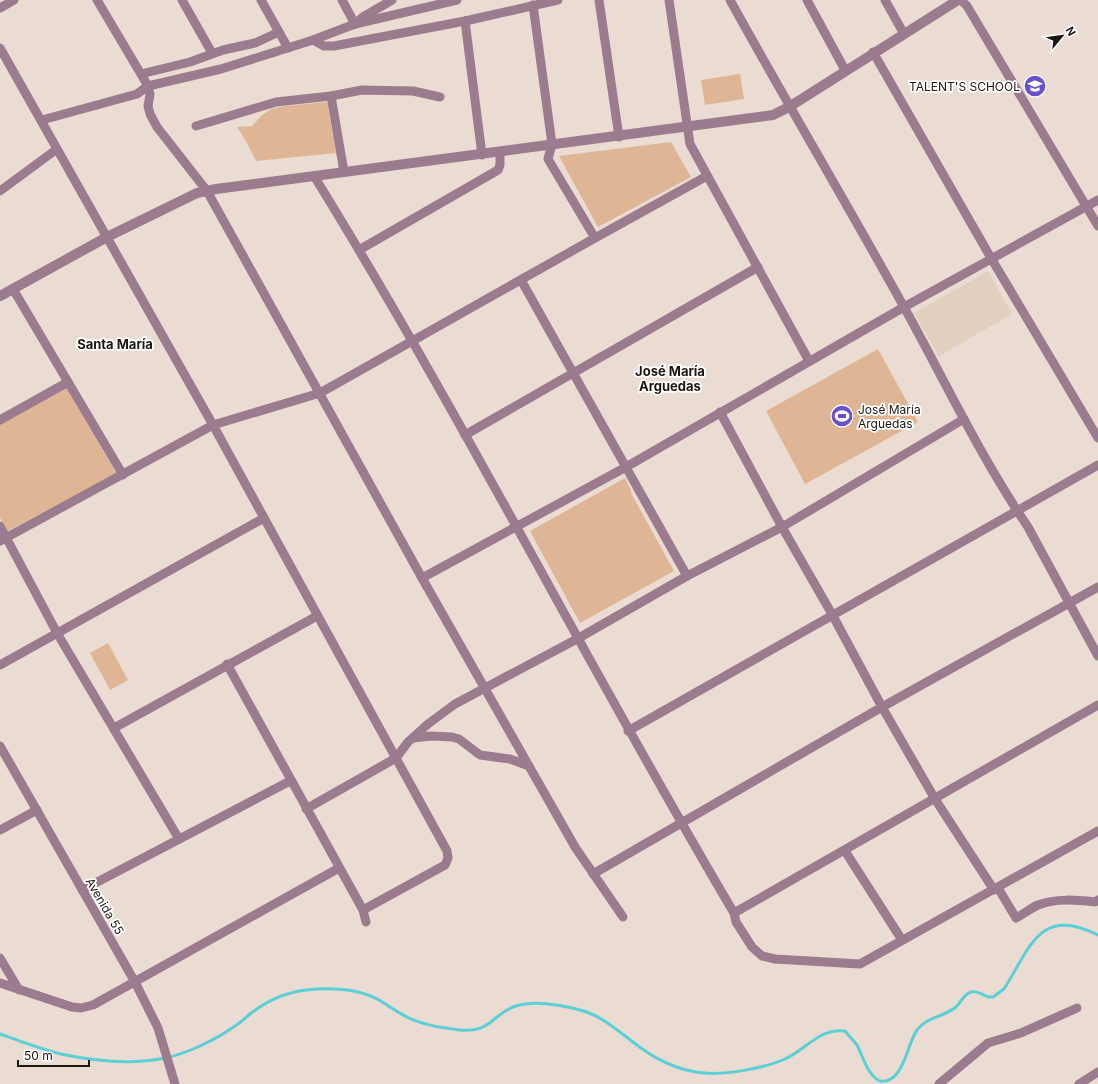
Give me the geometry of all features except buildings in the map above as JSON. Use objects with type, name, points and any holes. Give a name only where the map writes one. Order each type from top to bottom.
[{"type":"street","points":[[0,8],[14,0]]},
{"type":"street","points":[[97,0],[148,86],[150,94],[148,106],[153,120],[207,191],[422,578],[575,847],[622,916]]},
{"type":"street","points":[[182,0],[212,53]]},
{"type":"street","points":[[261,0],[288,48]]},
{"type":"street","points":[[342,0],[355,24]]},
{"type":"street","points":[[355,24],[363,17],[392,0]]},
{"type":"street","points":[[42,120],[137,94],[148,86],[221,69],[313,40],[355,24],[457,0]]},
{"type":"street","points":[[313,40],[324,46],[334,46],[465,21],[558,0]]},
{"type":"street","points":[[599,0],[619,137]]},
{"type":"street","points":[[669,0],[689,126],[688,136],[690,144],[809,361]]},
{"type":"street","points":[[730,0],[789,107],[904,307],[964,419],[1017,512],[1028,528],[1068,604],[1098,656]]},
{"type":"street","points":[[807,0],[845,70]]},
{"type":"street","points":[[885,0],[904,34]]},
{"type":"street","points":[[0,296],[107,237],[197,193],[773,115],[789,107],[873,52],[960,0],[967,6],[1098,226]]},
{"type":"street","points":[[533,5],[552,144],[548,155],[550,163],[594,238]]},
{"type":"street","points":[[465,21],[482,154]]},
{"type":"street","points":[[141,74],[190,62],[212,53],[255,43],[279,32]]},
{"type":"street","points":[[0,48],[213,425],[446,851],[448,858],[445,865],[363,910]]},
{"type":"street","points":[[873,52],[991,258],[1098,438]]},
{"type":"street","points":[[196,126],[276,102],[331,96],[362,90],[413,91],[440,97]]},
{"type":"street","points":[[331,96],[344,172]]},
{"type":"street","points":[[0,191],[57,149]]},
{"type":"street","points":[[359,250],[498,170],[500,165],[500,152]]},
{"type":"street","points":[[314,176],[413,342],[466,435],[628,731],[734,913],[736,922],[755,951],[762,956],[775,959],[860,964],[1098,831]]},
{"type":"street","points":[[3,539],[213,425],[301,400],[320,393],[707,176]]},
{"type":"street","points":[[422,578],[626,467],[904,307],[1098,200]]},
{"type":"street","points":[[466,435],[758,267]]},
{"type":"street","points":[[521,280],[574,372],[687,576]]},
{"type":"street","points":[[13,289],[123,475]]},
{"type":"street","points":[[0,420],[68,382]]},
{"type":"street","points":[[720,412],[782,527],[935,799],[1016,918],[1039,905],[1046,903],[1067,900],[1095,902],[1098,900]]},
{"type":"street","points":[[306,809],[396,758],[413,738],[456,704],[484,687],[577,639],[687,576],[782,527],[964,419]]},
{"type":"street","points":[[628,731],[1098,465]]},
{"type":"street","points":[[0,665],[264,518]]},
{"type":"street","points":[[0,526],[3,539],[179,838]]},
{"type":"street","points":[[593,874],[882,707],[1098,587]]},
{"type":"street","points":[[114,728],[227,664],[317,616]]},
{"type":"street","points":[[227,664],[290,781],[363,910],[366,922]]},
{"type":"street","points":[[734,913],[845,851],[1098,705]]},
{"type":"street","points":[[413,738],[431,736],[452,737],[459,739],[480,755],[510,759],[529,766]]},
{"type":"street","name":"Avenida 55","points":[[0,746],[135,982],[160,1033],[174,1084]]},
{"type":"street","points":[[82,890],[290,781]]},
{"type":"street","points":[[0,830],[37,810]]},
{"type":"street","points":[[845,851],[902,940]]},
{"type":"street","points":[[0,983],[72,1008],[81,1008],[92,1005],[339,868]]},
{"type":"street","points":[[0,958],[18,990]]},
{"type":"street","points":[[939,1084],[988,1043],[1021,1033],[1077,1008]]},
{"type":"street","points":[[1079,1084],[1098,1072]]},
{"type":"shaded area","points":[[740,74],[744,99],[705,105],[701,80]]},
{"type":"shaded area","points":[[327,102],[336,153],[256,161],[237,127],[252,126],[262,115],[271,109],[285,106]]},
{"type":"shaded area","points":[[671,142],[691,177],[598,227],[559,156]]},
{"type":"shaded area","points":[[988,271],[1012,314],[939,356],[914,313]]},
{"type":"shaded area","name":"José María Arguedas","points":[[878,349],[918,422],[805,484],[766,411]]},
{"type":"shaded area","points":[[66,387],[116,473],[8,531],[0,518],[0,424]]},
{"type":"shaded area","points":[[625,478],[631,493],[674,571],[580,623],[530,531]]},
{"type":"shaded area","points":[[108,643],[128,680],[110,690],[90,653]]},
{"type":"waterway","points":[[0,1034],[61,1054],[126,1062],[152,1060],[173,1056],[209,1042],[225,1033],[265,1003],[273,999],[298,991],[333,989],[349,990],[365,994],[379,1000],[413,1020],[439,1027],[460,1030],[471,1030],[486,1026],[508,1009],[523,1004],[540,1003],[573,1008],[597,1016],[641,1048],[663,1061],[679,1068],[704,1073],[734,1072],[767,1065],[793,1055],[820,1036],[836,1031],[845,1031],[857,1045],[869,1070],[880,1081],[888,1080],[900,1070],[917,1030],[925,1022],[956,1007],[964,996],[969,993],[975,992],[988,997],[993,997],[1004,989],[1030,946],[1039,935],[1050,928],[1062,925],[1078,927],[1098,935]]},
{"type":"place","name":"TALENT'S SCHOOL","points":[[1035,86]]},
{"type":"place","name":"José María Arguedas","points":[[842,416]]},
{"type":"district","name":"Santa María","points":[[115,344]]},
{"type":"district","name":"José María Arguedas","points":[[670,378]]}]
